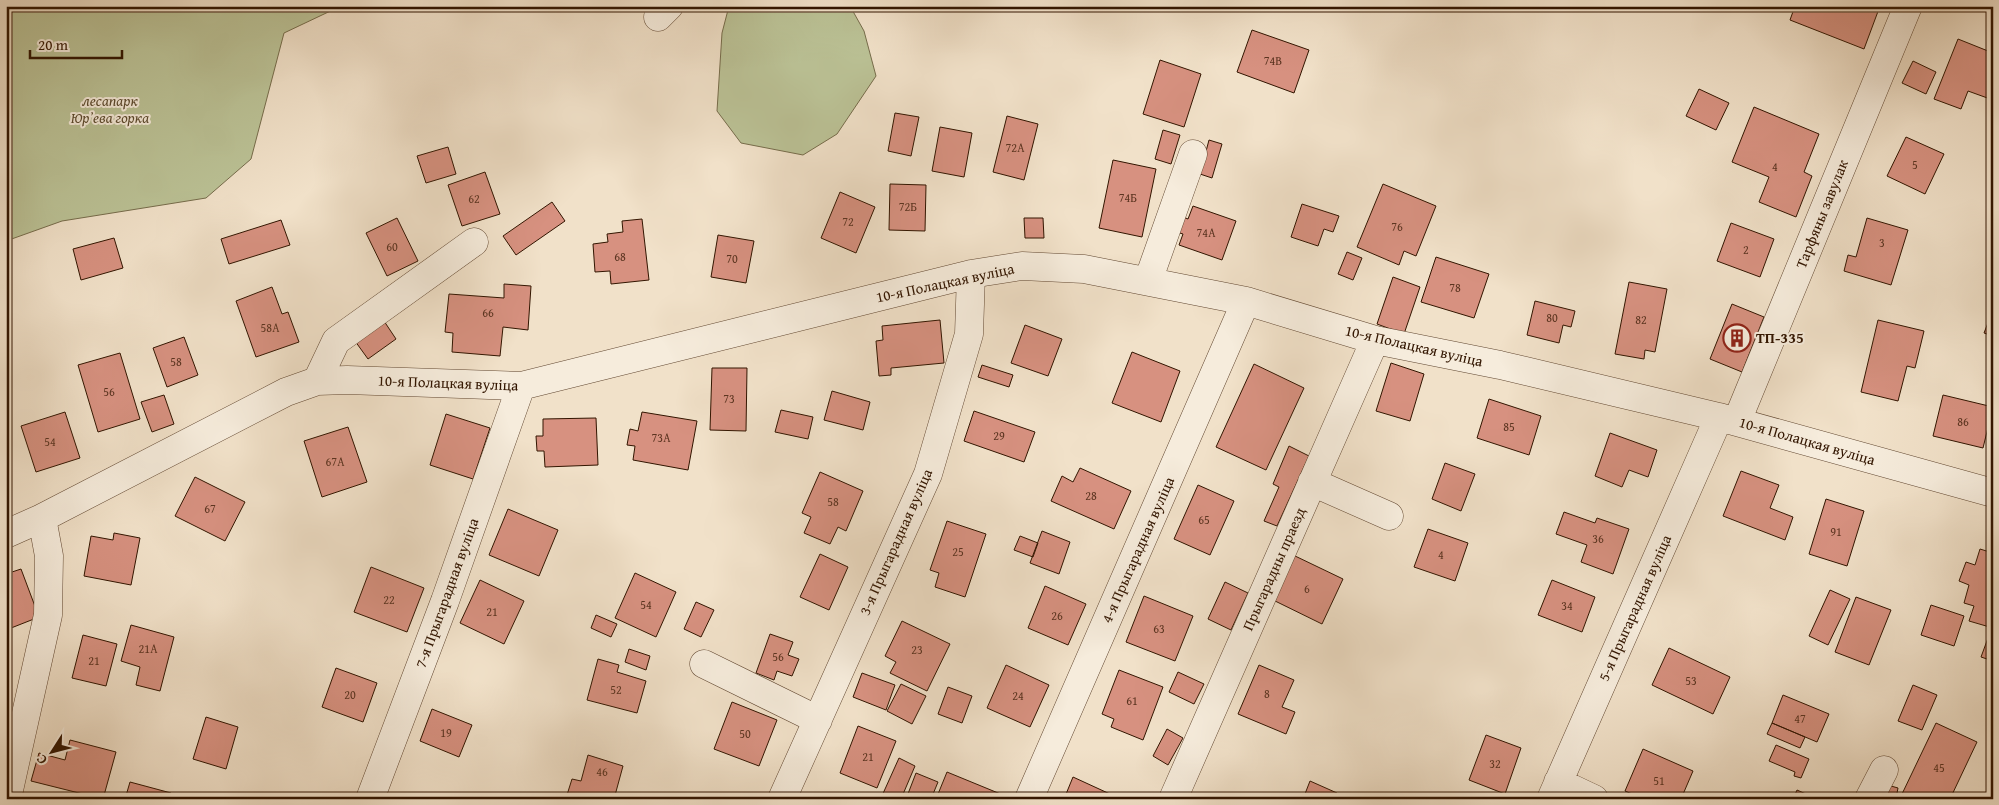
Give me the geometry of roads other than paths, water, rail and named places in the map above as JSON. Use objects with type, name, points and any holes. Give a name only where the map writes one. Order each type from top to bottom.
[{"type":"street","name":"Тарфяны завулак","points":[[1728,419],[1908,6]]},
{"type":"street","points":[[1148,281],[1193,154]]},
{"type":"street","points":[[316,381],[336,341],[474,242]]},
{"type":"street","name":"10-я Полацкая вуліца","points":[[6,534],[42,518],[286,392],[316,381],[347,380],[520,386],[971,274],[1022,266],[1084,269],[1246,301],[1375,340],[1500,365],[1728,419],[1993,493]]},
{"type":"street","name":"3-я Прыгарадная вуліца","points":[[782,799],[928,474],[969,334],[971,274]]},
{"type":"street","name":"4-я Прыгарадная вуліца","points":[[1029,799],[1246,301]]},
{"type":"street","name":"Прыгарадны праезд","points":[[1173,799],[1375,340]]},
{"type":"street","name":"7-я Прыгарадная вуліца","points":[[370,799],[445,601],[520,386]]},
{"type":"street","name":"5-я Прыгарадная вуліца","points":[[1554,790],[1728,419]]},
{"type":"street","points":[[1312,482],[1389,516]]},
{"type":"street","points":[[7,799],[48,615],[49,556],[42,518]]},
{"type":"street","points":[[704,664],[818,720]]},
{"type":"street","points":[[1869,799],[1884,770]]},
{"type":"street","points":[[1554,790],[1594,799]]},
{"type":"place","name":"ТП-335","points":[[1737,338]]},
{"type":"park label","name":"лесапарк Юрʼева горка","points":[[110,110]]}]
